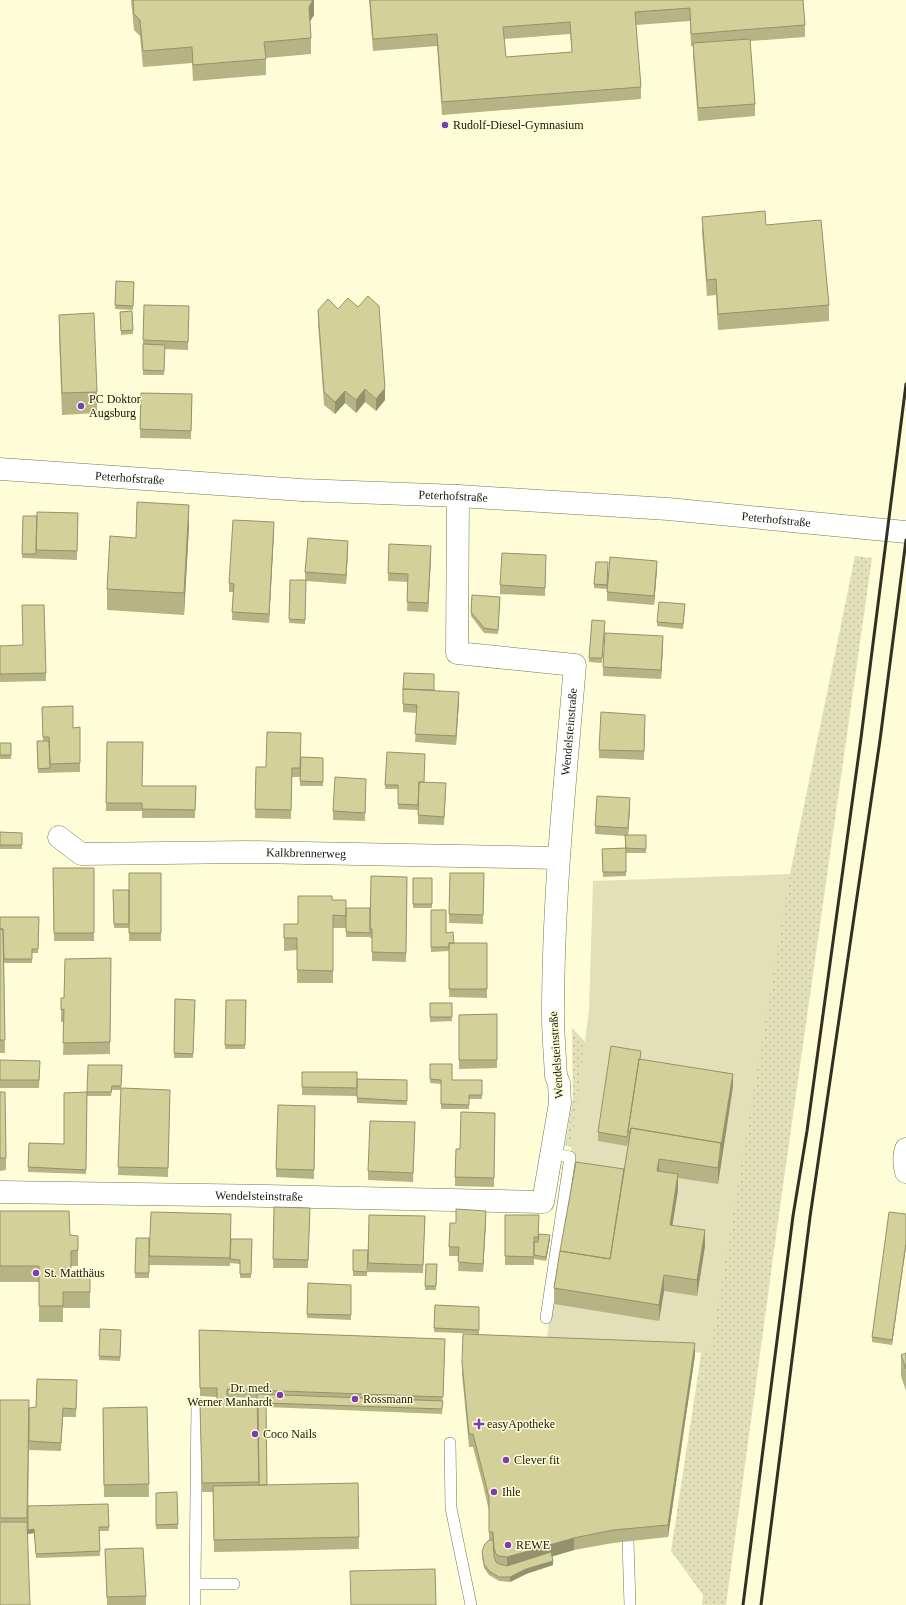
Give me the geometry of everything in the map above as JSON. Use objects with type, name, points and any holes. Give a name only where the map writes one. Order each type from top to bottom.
[{"type":"street","name":"Peterhofstraße","points":[[0,469],[302,490],[458,496],[668,509],[906,532]]},
{"type":"street","name":"Wendelsteinstraße","points":[[0,1192],[250,1195],[543,1202],[560,1103],[559,1083],[556,1076],[553,1014],[554,945],[558,858],[575,665],[457,653],[458,496]]},
{"type":"street","name":"Kalkbrennerweg","points":[[59,837],[81,854],[263,852],[558,858]]},
{"type":"street","points":[[906,1149],[904,1154],[906,1172]]},
{"type":"lane","points":[[546,1318],[570,1157],[552,1153]]},
{"type":"lane","points":[[195,1605],[194,1584],[197,1403]]},
{"type":"lane","points":[[450,1443],[451,1508],[471,1605]]},
{"type":"lane","points":[[628,1541],[630,1605]]},
{"type":"lane","points":[[194,1584],[234,1584]]},
{"type":"shaded area","points":[[855,556],[872,558],[779,1214],[726,1605],[702,1605],[703,1595],[671,1551],[729,1172]]},
{"type":"shaded area","points":[[790,874],[710,1353],[546,1345],[589,1010],[593,881]]},
{"type":"shaded area","points":[[572,1028],[586,1043],[577,1147],[565,1146],[573,1097]]},
{"type":"building","points":[[133,0],[313,0],[309,7],[311,38],[264,42],[266,59],[193,65],[192,47],[143,51],[140,20],[134,14]]},
{"type":"building","points":[[370,0],[803,0],[805,25],[691,34],[690,8],[635,12],[641,87],[442,102],[437,34],[373,39]],"holes":[[[570,22],[572,52],[506,57],[503,27]]]},
{"type":"building","points":[[750,39],[755,104],[698,108],[693,43]]},
{"type":"building","points":[[765,211],[766,225],[821,220],[829,305],[718,314],[716,279],[707,280],[702,217]]},
{"type":"building","points":[[116,281],[134,282],[133,306],[115,305]]},
{"type":"building","points":[[368,296],[379,306],[385,388],[376,399],[365,389],[356,400],[345,391],[335,402],[324,392],[318,310],[328,299],[338,309],[348,298],[358,307]]},
{"type":"building","points":[[144,305],[189,306],[188,342],[143,340]]},
{"type":"building","points":[[132,311],[133,330],[121,331],[120,312]]},
{"type":"building","points":[[94,313],[97,392],[62,393],[59,315]]},
{"type":"building","points":[[143,344],[165,345],[164,371],[143,370]]},
{"type":"building","points":[[141,393],[192,394],[191,431],[140,429]]},
{"type":"building","points":[[137,502],[189,505],[184,593],[107,589],[110,536],[136,538]]},
{"type":"building","points":[[37,512],[78,513],[77,551],[36,550]]},
{"type":"building","points":[[23,516],[37,516],[36,554],[22,554]]},
{"type":"building","points":[[233,520],[274,522],[269,614],[232,612],[234,584],[229,583]]},
{"type":"building","points":[[308,538],[348,541],[346,575],[305,572]]},
{"type":"building","points":[[389,544],[431,546],[428,603],[407,602],[408,574],[388,573]]},
{"type":"building","points":[[502,553],[546,555],[545,588],[500,585]]},
{"type":"building","points":[[610,557],[657,561],[654,596],[607,592]]},
{"type":"building","points":[[596,562],[608,562],[607,585],[594,584]]},
{"type":"building","points":[[290,580],[306,580],[305,620],[289,619]]},
{"type":"building","points":[[472,595],[500,597],[498,630],[484,628],[471,612]]},
{"type":"building","points":[[659,602],[685,604],[683,624],[657,622]]},
{"type":"building","points":[[22,605],[44,605],[46,673],[0,674],[0,646],[23,645]]},
{"type":"building","points":[[592,620],[605,621],[602,658],[589,658]]},
{"type":"building","points":[[605,633],[663,636],[661,670],[603,667]]},
{"type":"building","points":[[404,673],[434,674],[434,690],[403,689]]},
{"type":"building","points":[[403,689],[459,692],[456,736],[415,734],[417,705],[403,704]]},
{"type":"building","points":[[73,706],[73,728],[80,727],[80,763],[50,764],[49,737],[43,737],[42,707]]},
{"type":"building","points":[[601,712],[645,715],[644,751],[599,750]]},
{"type":"building","points":[[267,732],[301,733],[300,768],[292,768],[291,810],[255,809],[256,767],[266,767]]},
{"type":"building","points":[[37,741],[49,741],[50,768],[38,769]]},
{"type":"building","points":[[107,742],[143,742],[142,786],[196,786],[195,810],[142,809],[142,803],[106,803]]},
{"type":"building","points":[[0,743],[11,743],[11,755],[0,755]]},
{"type":"building","points":[[387,752],[425,754],[424,782],[419,782],[418,805],[398,804],[398,785],[385,785]]},
{"type":"building","points":[[301,757],[323,758],[323,782],[300,781]]},
{"type":"building","points":[[335,777],[366,779],[365,813],[333,811]]},
{"type":"building","points":[[419,782],[446,783],[444,817],[418,815]]},
{"type":"building","points":[[597,796],[630,798],[628,828],[595,826]]},
{"type":"building","points":[[0,832],[22,833],[22,845],[0,845]]},
{"type":"building","points":[[625,835],[646,835],[646,849],[626,848]]},
{"type":"building","points":[[626,848],[626,872],[603,872],[602,849]]},
{"type":"building","points":[[53,868],[94,868],[94,933],[54,933]]},
{"type":"building","points":[[129,873],[161,873],[161,933],[129,933]]},
{"type":"building","points":[[450,873],[484,873],[483,915],[449,914]]},
{"type":"building","points":[[371,876],[407,877],[406,953],[372,952],[372,929],[370,929]]},
{"type":"building","points":[[413,878],[432,878],[432,904],[413,904]]},
{"type":"building","points":[[113,890],[129,890],[129,924],[114,924]]},
{"type":"building","points":[[298,896],[332,896],[332,900],[346,900],[346,916],[333,915],[333,971],[297,970],[297,938],[284,938],[284,924],[298,924]]},
{"type":"building","points":[[346,908],[370,908],[370,933],[346,932]]},
{"type":"building","points":[[431,910],[446,910],[446,933],[453,932],[454,943],[449,943],[449,947],[431,947]]},
{"type":"building","points":[[0,917],[39,917],[38,949],[32,949],[32,959],[4,959],[3,929],[0,929]]},
{"type":"building","points":[[0,929],[3,929],[5,1040],[0,1040]]},
{"type":"building","points":[[449,943],[487,943],[487,989],[449,989]]},
{"type":"building","points":[[111,958],[110,1042],[63,1043],[64,1009],[61,1010],[61,998],[64,998],[65,959]]},
{"type":"building","points":[[175,999],[195,1000],[193,1054],[174,1053]]},
{"type":"building","points":[[226,1000],[246,1000],[245,1045],[225,1045]]},
{"type":"building","points":[[430,1003],[452,1003],[452,1017],[430,1017]]},
{"type":"building","points":[[497,1014],[497,1060],[459,1060],[459,1015]]},
{"type":"building","points":[[611,1046],[641,1051],[627,1137],[598,1132]]},
{"type":"building","points":[[639,1059],[733,1074],[721,1146],[721,1143],[631,1128],[630,1132],[628,1131]]},
{"type":"building","points":[[0,1060],[40,1061],[39,1080],[0,1080]]},
{"type":"building","points":[[430,1064],[452,1064],[452,1080],[482,1080],[482,1095],[469,1095],[469,1105],[441,1104],[441,1080],[430,1079]]},
{"type":"building","points":[[88,1065],[122,1065],[121,1086],[112,1086],[111,1092],[87,1092]]},
{"type":"building","points":[[302,1072],[357,1072],[357,1088],[302,1087]]},
{"type":"building","points":[[357,1079],[407,1080],[407,1101],[357,1098]]},
{"type":"building","points":[[121,1088],[170,1090],[168,1168],[118,1167]]},
{"type":"building","points":[[0,1092],[5,1092],[6,1158],[0,1158]]},
{"type":"building","points":[[87,1092],[86,1170],[28,1167],[29,1143],[64,1144],[64,1093]]},
{"type":"building","points":[[278,1105],[315,1106],[314,1170],[276,1169]]},
{"type":"building","points":[[461,1112],[495,1113],[494,1178],[455,1177],[456,1149],[460,1149]]},
{"type":"building","points":[[370,1121],[415,1122],[413,1173],[368,1171]]},
{"type":"building","points":[[631,1128],[721,1143],[718,1168],[659,1159],[657,1171],[678,1174],[670,1225],[705,1230],[697,1280],[664,1275],[659,1305],[554,1288],[560,1251],[610,1259]]},
{"type":"building","points":[[576,1162],[624,1169],[610,1259],[560,1251]]},
{"type":"building","points":[[274,1207],[310,1208],[308,1260],[273,1259]]},
{"type":"building","points":[[456,1209],[486,1211],[483,1264],[458,1262],[459,1247],[449,1247],[450,1223],[456,1223]]},
{"type":"building","name":"St. Matthäus","points":[[0,1211],[69,1211],[70,1235],[78,1236],[78,1250],[71,1251],[71,1271],[90,1271],[90,1292],[63,1292],[63,1306],[39,1306],[39,1266],[0,1266]]},
{"type":"building","points":[[151,1212],[231,1214],[230,1258],[149,1256]]},
{"type":"building","points":[[889,1212],[906,1214],[906,1243],[892,1340],[872,1337]]},
{"type":"building","points":[[369,1215],[425,1216],[423,1265],[368,1263]]},
{"type":"building","points":[[505,1215],[539,1215],[538,1237],[534,1237],[534,1257],[505,1256]]},
{"type":"building","points":[[539,1234],[550,1235],[546,1257],[534,1255],[534,1242],[538,1242]]},
{"type":"building","points":[[136,1238],[149,1238],[149,1273],[135,1273]]},
{"type":"building","points":[[231,1239],[252,1239],[251,1274],[240,1274],[240,1260],[230,1259]]},
{"type":"building","points":[[353,1250],[368,1250],[367,1272],[353,1271]]},
{"type":"building","points":[[426,1264],[437,1264],[436,1286],[425,1286]]},
{"type":"building","points":[[308,1283],[351,1285],[351,1315],[307,1314]]},
{"type":"building","points":[[435,1305],[479,1307],[479,1330],[434,1328]]},
{"type":"building","points":[[100,1329],[121,1330],[120,1357],[99,1356]]},
{"type":"building","points":[[199,1330],[445,1339],[443,1397],[227,1389],[227,1404],[258,1403],[259,1482],[202,1483],[200,1405],[217,1404],[217,1388],[200,1388]]},
{"type":"building","points":[[463,1334],[695,1343],[668,1525],[613,1530],[574,1538],[507,1557],[496,1554],[493,1532],[489,1532],[489,1498],[473,1434],[469,1434],[462,1362]]},
{"type":"building","points":[[906,1353],[906,1369],[901,1355]]},
{"type":"building","points":[[37,1379],[77,1380],[76,1409],[63,1408],[61,1443],[29,1441],[29,1408],[36,1407]]},
{"type":"building","points":[[257,1394],[443,1401],[442,1409],[266,1403],[267,1485],[259,1485]]},
{"type":"building","points":[[0,1400],[29,1400],[27,1518],[0,1518]]},
{"type":"building","points":[[147,1407],[149,1484],[104,1485],[103,1408]]},
{"type":"building","points":[[358,1483],[359,1537],[214,1540],[213,1486]]},
{"type":"building","points":[[177,1492],[178,1524],[156,1525],[156,1493]]},
{"type":"building","points":[[108,1504],[109,1527],[99,1527],[100,1551],[36,1554],[34,1529],[28,1530],[28,1506]]},
{"type":"building","points":[[0,1522],[27,1522],[30,1605],[0,1605]]},
{"type":"building","points":[[489,1540],[493,1540],[494,1556],[496,1562],[499,1564],[507,1566],[551,1552],[553,1561],[526,1569],[510,1577],[499,1577],[489,1571],[484,1564],[482,1551],[485,1544]]},
{"type":"building","points":[[143,1548],[146,1596],[107,1597],[105,1549]]},
{"type":"building","points":[[435,1569],[436,1605],[351,1605],[350,1571]]},
{"type":"railway","points":[[743,1605],[793,1216],[807,1131],[861,738],[906,384]]},
{"type":"railway","points":[[761,1605],[810,1217],[880,740],[906,540]]},
{"type":"place","name":"Rudolf-Diesel-Gymnasium","points":[[445,125]]},
{"type":"place","name":"PC Doktor Augsburg","points":[[81,406]]},
{"type":"place","name":"St. Matthäus","points":[[36,1273]]},
{"type":"place","name":"Dr. med. Werner Manhardt","points":[[280,1395]]},
{"type":"place","name":"Rossmann","points":[[355,1399]]},
{"type":"place","name":"easyApotheke","points":[[479,1424]]},
{"type":"place","name":"Coco Nails","points":[[255,1434]]},
{"type":"place","name":"Clever fit","points":[[506,1460]]},
{"type":"place","name":"Ihle","points":[[494,1492]]},
{"type":"place","name":"REWE","points":[[508,1545]]}]
